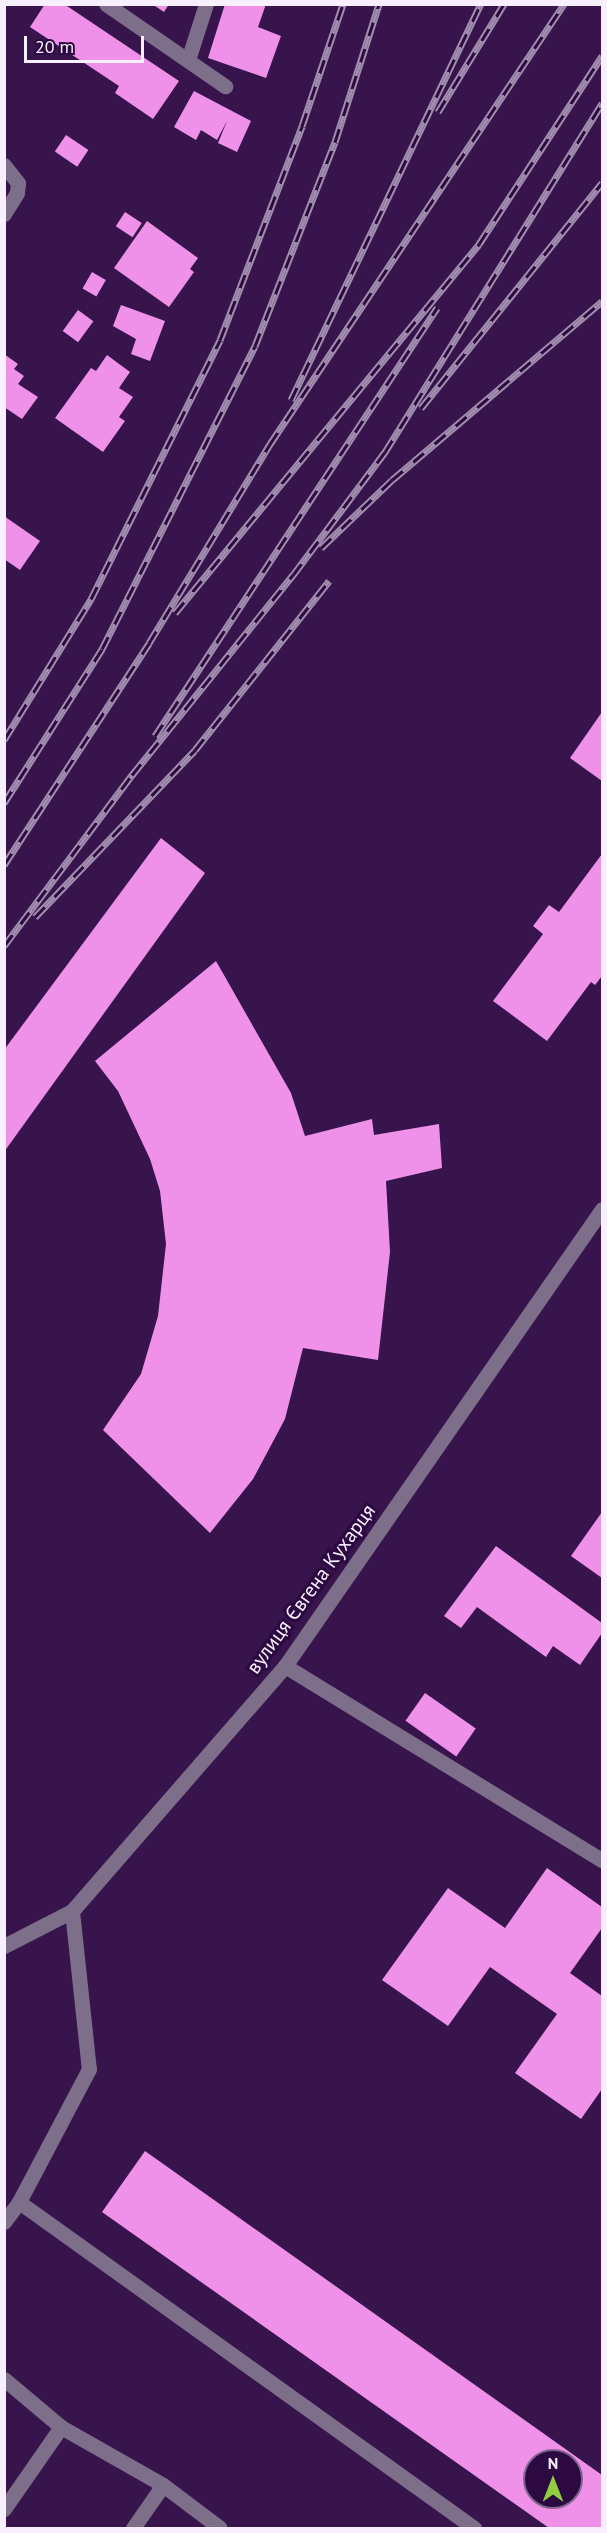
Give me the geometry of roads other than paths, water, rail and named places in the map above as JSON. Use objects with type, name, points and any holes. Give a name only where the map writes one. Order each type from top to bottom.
[{"type":"street","points":[[106,4],[225,86]]},
{"type":"street","points":[[188,60],[206,4]]},
{"type":"street","points":[[4,165],[18,183],[18,193],[4,214]]},
{"type":"street","name":"вулиця Євгена Кухарця","points":[[5,1946],[72,1911],[285,1666],[603,1209]]},
{"type":"street","points":[[285,1666],[603,1860]]},
{"type":"street","points":[[4,2222],[19,2202],[89,2069],[72,1911]]},
{"type":"street","points":[[19,2202],[474,2529]]},
{"type":"street","points":[[4,2379],[61,2427],[163,2485],[220,2529]]},
{"type":"street","points":[[4,2509],[61,2427]]},
{"type":"street","points":[[133,2529],[163,2485]]},
{"type":"railway","points":[[4,740],[91,599],[220,340],[302,126],[343,4]]},
{"type":"railway","points":[[4,803],[102,649],[255,346],[335,142],[379,4]]},
{"type":"railway","points":[[291,400],[481,4]]},
{"type":"railway","points":[[438,112],[504,4]]},
{"type":"railway","points":[[4,865],[149,643],[270,444],[564,4]]},
{"type":"railway","points":[[175,613],[479,244],[602,56]]},
{"type":"railway","points":[[4,946],[132,775],[293,575],[385,452],[602,103]]},
{"type":"railway","points":[[421,408],[602,183]]},
{"type":"railway","points":[[321,548],[392,480],[602,301]]},
{"type":"railway","points":[[155,736],[437,308]]},
{"type":"railway","points":[[35,917],[195,750],[329,581]]}]
